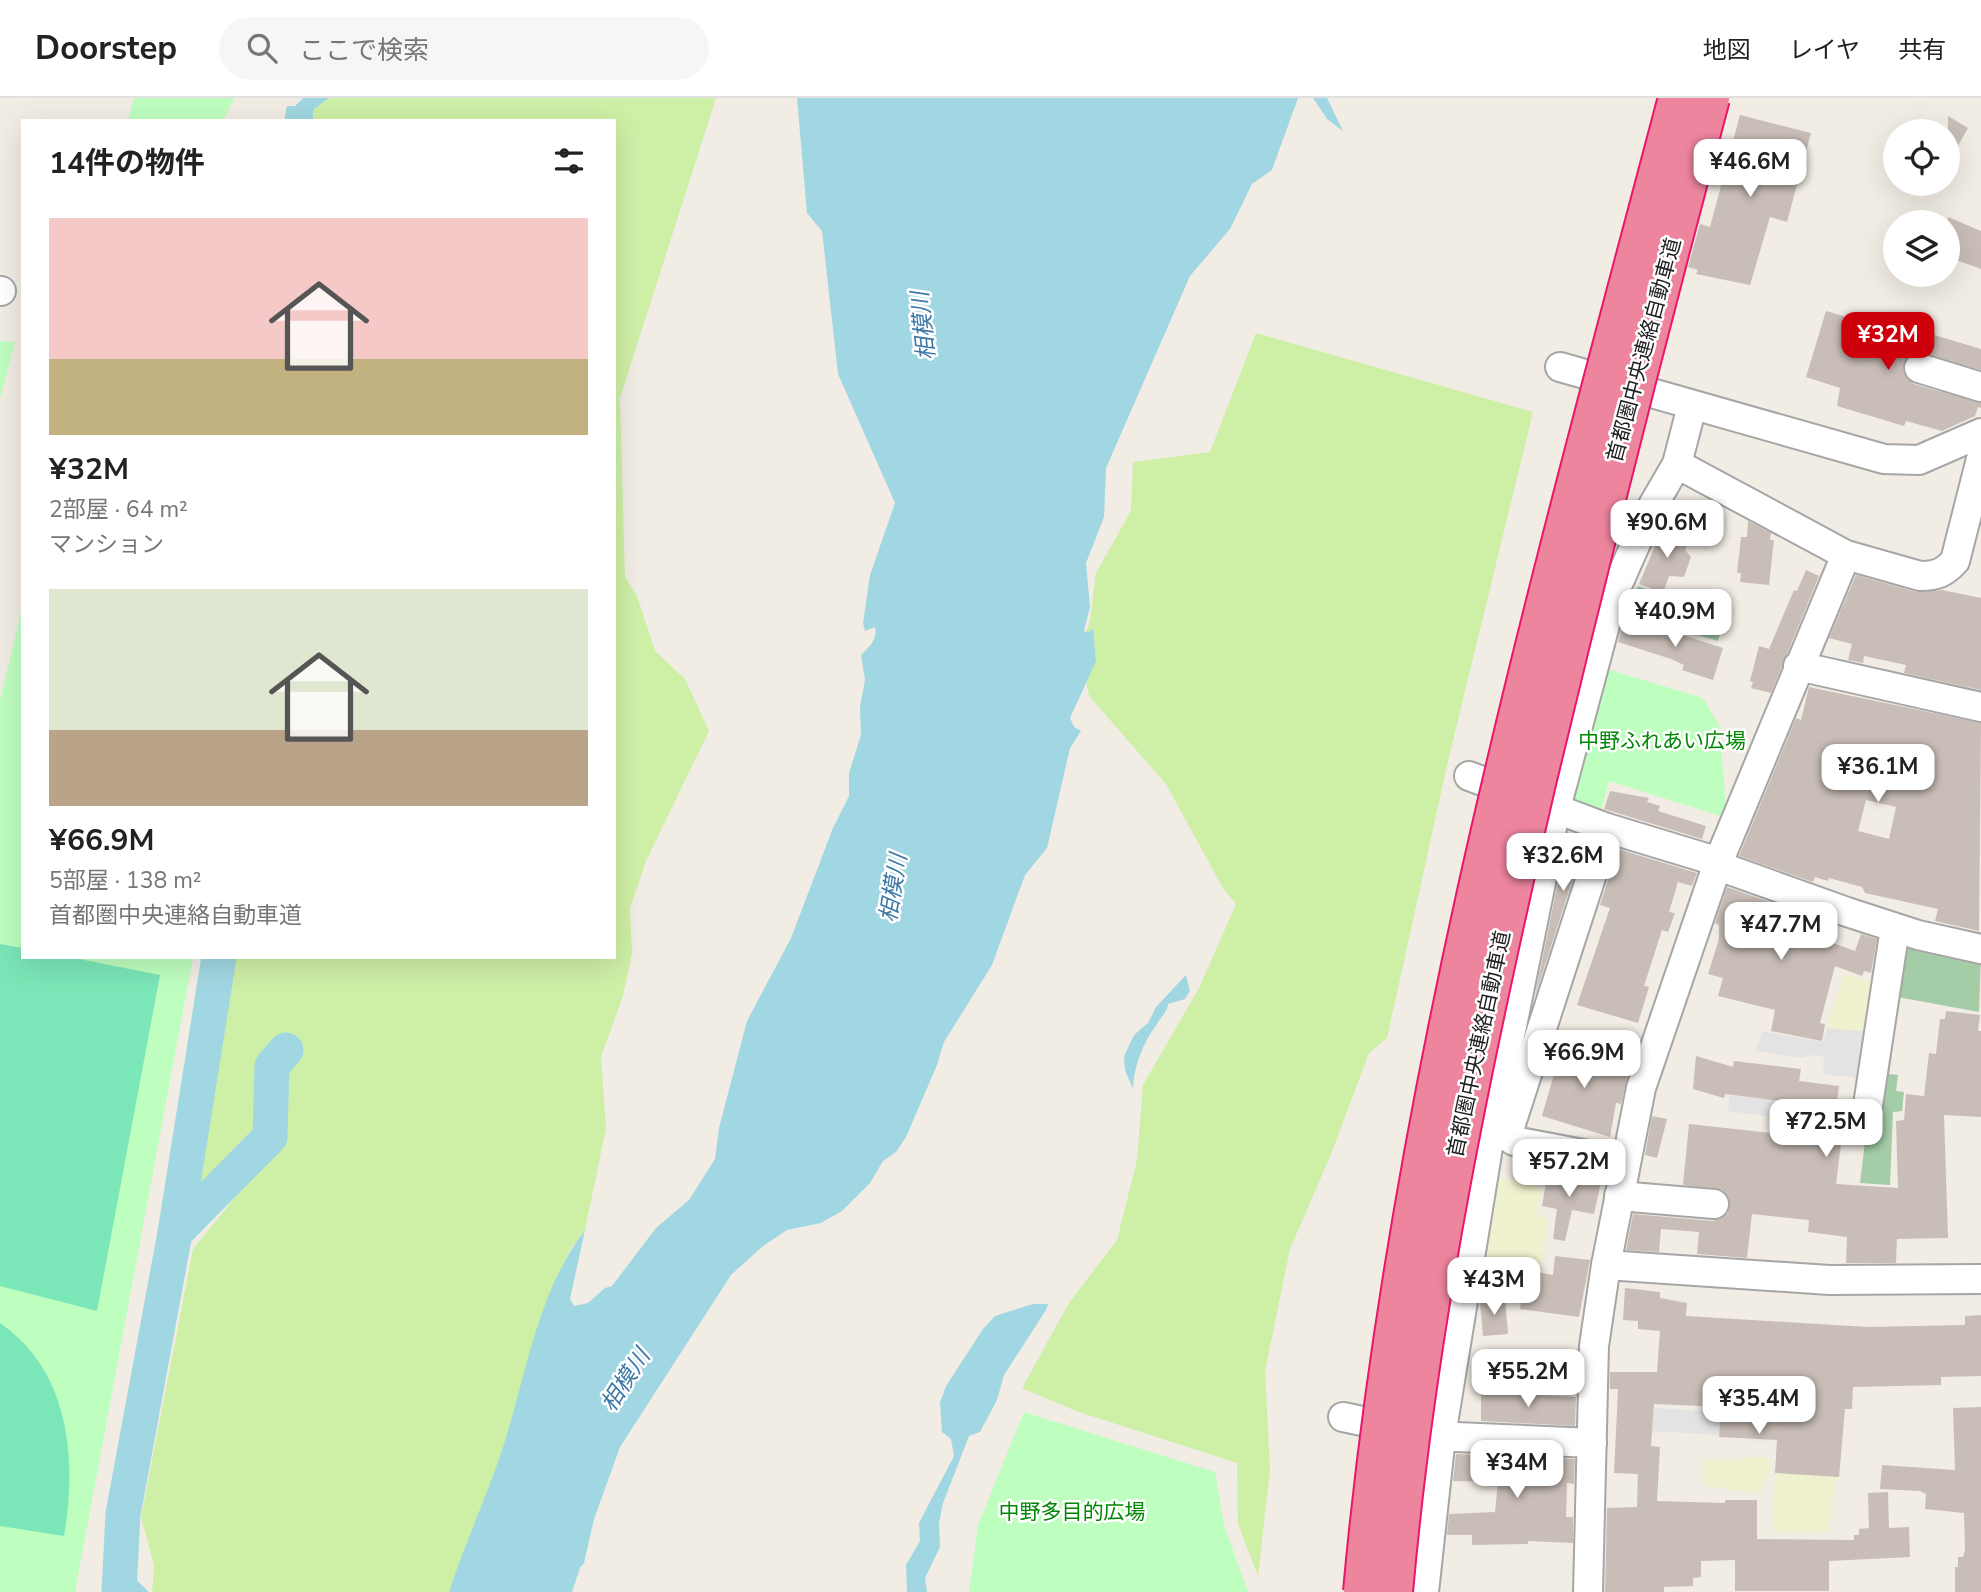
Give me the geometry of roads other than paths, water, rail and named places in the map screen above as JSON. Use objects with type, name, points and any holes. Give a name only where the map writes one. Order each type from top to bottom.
[{"type":"highway","name":"首都圏中央連絡自動車道","points":[[1363,1592],[1396,1320],[1412,1215],[1451,1014],[1548,594],[1678,98]]},
{"type":"highway","name":"首都圏中央連絡自動車道","points":[[1393,1592],[1419,1376],[1477,1044],[1578,606],[1710,98]]},
{"type":"street","points":[[1560,367],[1863,454],[1902,461],[1935,455],[1981,433]]},
{"type":"street","points":[[1919,368],[1981,387]]},
{"type":"street","points":[[1424,1592],[1441,1436],[1490,1135],[1556,808],[1613,595],[1652,507],[1676,464],[1692,406]]},
{"type":"street","points":[[1676,464],[1846,555],[1920,576],[1945,572],[1955,561],[1981,459]]},
{"type":"street","points":[[1588,1592],[1594,1346],[1606,1265],[1641,1088],[1717,863],[1846,555]]},
{"type":"street","points":[[1798,666],[1981,707]]},
{"type":"street","points":[[1469,776],[1607,828],[1717,863],[1895,928],[1981,949]]},
{"type":"street","points":[[1607,828],[1507,1136],[1514,1142],[1625,1161]]},
{"type":"street","points":[[1868,1105],[1895,928]]},
{"type":"street","points":[[1619,1196],[1714,1204]]},
{"type":"street","points":[[1606,1265],[1829,1280],[1981,1279]]},
{"type":"street","points":[[1343,1417],[1441,1436],[1592,1443]]},
{"type":"water","points":[[303,98],[329,98],[313,110],[313,119],[284,119],[287,106],[295,106]]},
{"type":"water","name":"相模川","points":[[797,98],[1298,98],[1272,170],[1252,184],[1230,229],[1190,276],[1106,468],[1104,517],[1086,563],[1090,607],[1084,631],[1088,633],[1093,628],[1096,661],[1070,718],[1074,727],[1081,731],[1070,748],[1047,848],[1025,875],[992,965],[944,1042],[906,1137],[896,1152],[883,1161],[870,1183],[842,1211],[821,1223],[787,1230],[763,1246],[731,1275],[620,1447],[594,1519],[584,1563],[572,1592],[449,1592],[503,1447],[535,1334],[555,1280],[585,1230],[570,1299],[574,1306],[588,1303],[605,1288],[612,1286],[656,1228],[689,1200],[715,1159],[719,1128],[747,1021],[791,938],[833,828],[849,796],[849,773],[861,735],[860,707],[865,680],[861,655],[872,642],[876,631],[875,627],[865,631],[863,623],[870,575],[895,503],[838,374],[822,231],[807,213]]},
{"type":"water","points":[[1313,98],[1327,98],[1343,131],[1327,119]]},
{"type":"water","points":[[1186,975],[1190,991],[1185,999],[1168,1004],[1147,1039],[1137,1063],[1133,1089],[1125,1070],[1124,1056],[1134,1035],[1148,1023],[1156,1007]]},
{"type":"water","points":[[1033,1304],[1048,1304],[1004,1375],[997,1400],[980,1432],[969,1436],[943,1503],[939,1523],[940,1547],[925,1578],[927,1592],[907,1592],[906,1565],[920,1541],[919,1523],[954,1456],[951,1439],[942,1432],[940,1403],[946,1386],[983,1329],[995,1316]]},
{"type":"water","points":[[118,1503],[129,1503],[134,1512],[127,1548],[127,1571],[149,1592],[102,1592]]},
{"type":"waterway","points":[[119,1592],[123,1514],[175,1233],[219,959]]},
{"type":"waterway","points":[[175,1233],[270,1137],[272,1066],[286,1050]]},
{"type":"park label","name":"中野ふれあい広場","points":[[1662,741]]},
{"type":"park label","name":"中野多目的広場","points":[[1072,1512]]}]
